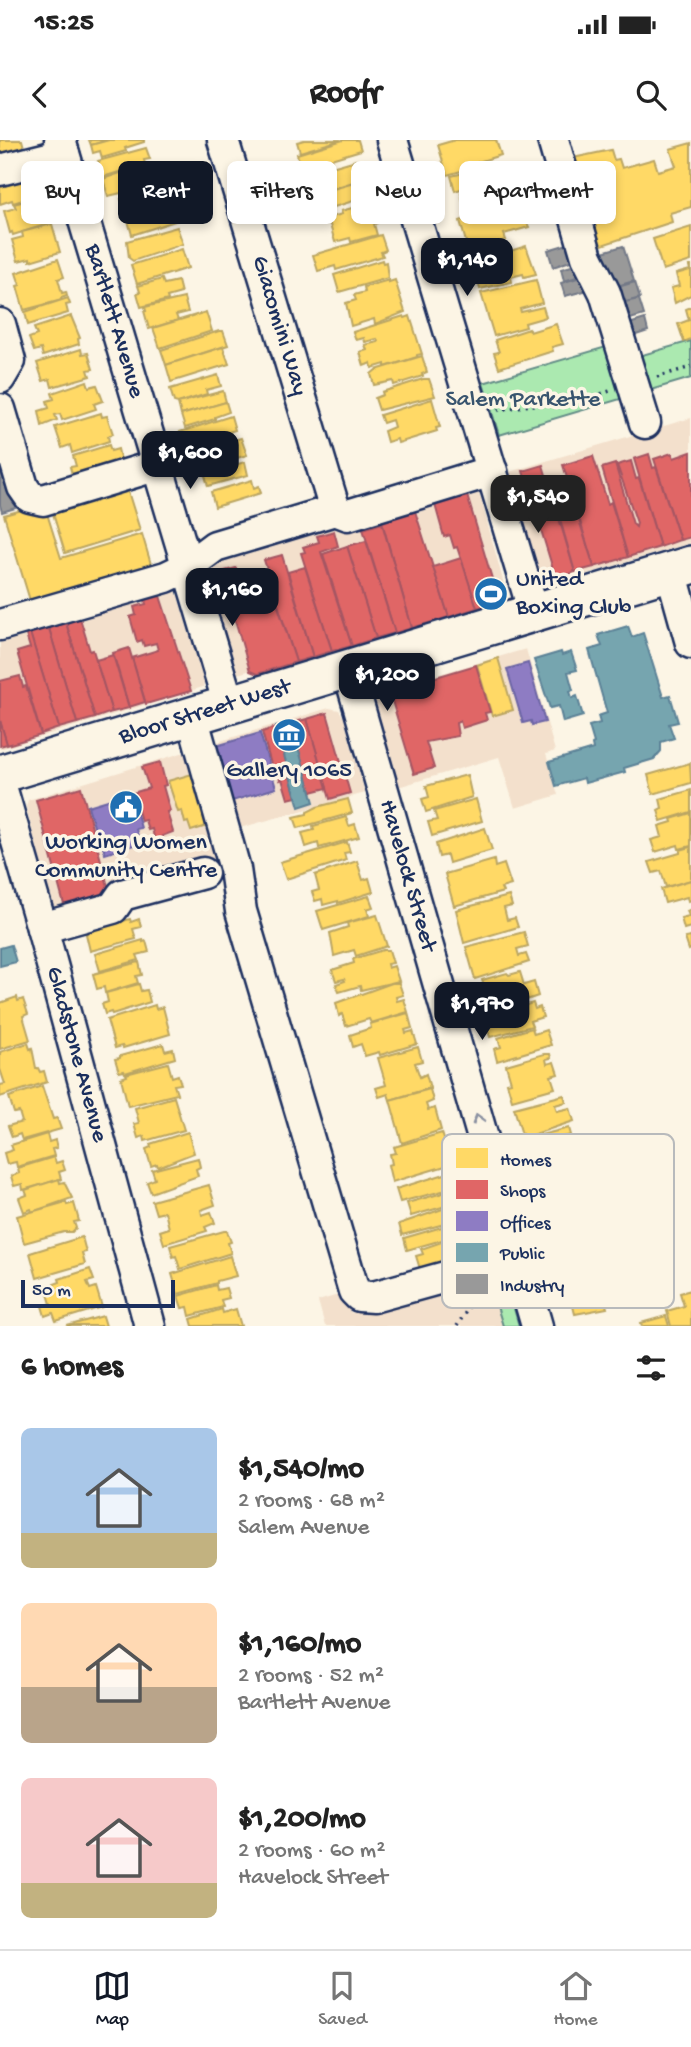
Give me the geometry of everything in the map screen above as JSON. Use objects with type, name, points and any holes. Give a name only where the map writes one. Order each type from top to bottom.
[{"type":"main road","name":"Bloor Street West","points":[[0,774],[681,568]]},
{"type":"street","name":"Giacomini Way","points":[[223,140],[335,510]]},
{"type":"street","points":[[392,140],[534,613]]},
{"type":"street","points":[[553,140],[587,257],[605,292],[645,423]]},
{"type":"street","points":[[0,170],[62,147]]},
{"type":"street","name":"Bartlett Avenue","points":[[62,147],[155,466],[229,705]]},
{"type":"street","points":[[0,324],[10,361],[0,379]]},
{"type":"street","points":[[0,409],[23,488],[30,497],[43,500],[155,466]]},
{"type":"street","points":[[0,625],[166,577],[187,567],[215,546],[335,510],[348,515],[492,471]]},
{"type":"street","points":[[681,568],[691,643]]},
{"type":"street","name":"Havelock Street","points":[[348,669],[482,1134]]},
{"type":"street","points":[[192,716],[235,869],[241,911],[354,1291],[359,1296],[373,1297],[442,1278]]},
{"type":"street","name":"Gladstone Avenue","points":[[0,783],[150,1326]]},
{"type":"street","points":[[42,928],[113,908],[122,895],[203,873]]},
{"type":"street","name":"Havelock Street","points":[[532,1308],[537,1326]]},
{"type":"path","points":[[489,412],[531,405],[565,405],[691,367]]},
{"type":"shaded area","points":[[691,418],[691,543],[553,584],[542,581],[509,472]]},
{"type":"shaded area","points":[[472,466],[505,588],[502,599],[234,675],[201,559]]},
{"type":"shaded area","points":[[173,580],[204,682],[203,687],[0,749],[0,633]]},
{"type":"shaded area","points":[[526,649],[555,751],[546,754],[558,795],[515,808],[499,757],[398,787],[374,700],[382,691]]},
{"type":"shaded area","points":[[329,708],[339,710],[344,718],[365,793],[218,834],[229,876],[55,922],[26,806],[28,800]]},
{"type":"shaded area","points":[[442,1287],[442,1308],[514,1308],[519,1326],[325,1326],[318,1301],[345,1293],[351,1313]]},
{"type":"green space","name":"Salem Parkette","points":[[691,341],[691,378],[499,435],[483,383],[613,345],[632,358]]},
{"type":"green space","points":[[498,1308],[514,1308],[519,1326],[503,1326]]},
{"type":"building: Homes","points":[[0,140],[22,140],[25,151],[0,158]]},
{"type":"building: Homes","points":[[89,140],[109,140],[91,145]]},
{"type":"building: Homes","points":[[109,140],[144,142],[102,158],[100,151],[93,153],[91,145]]},
{"type":"building: Homes","points":[[341,140],[300,152],[297,142]]},
{"type":"building: Homes","points":[[343,140],[358,140],[361,150],[324,161],[299,161],[297,154]]},
{"type":"building: Homes","points":[[455,140],[496,140],[501,155],[481,161],[459,161],[459,172],[447,175],[445,161],[438,145]]},
{"type":"building: Homes","points":[[691,143],[691,207],[670,213],[672,222],[596,247],[589,224],[616,224],[616,161],[568,159],[611,150],[614,160],[619,159],[622,168],[654,159],[658,171],[676,166],[670,149]]},
{"type":"building: Homes","points":[[146,148],[150,159],[118,161],[118,172],[104,177],[104,161],[98,161]]},
{"type":"building: Homes","points":[[351,161],[351,183],[337,187],[337,165]]},
{"type":"building: Homes","points":[[21,171],[21,201],[0,204],[0,181]]},
{"type":"building: Homes","points":[[118,174],[118,194],[108,196],[104,179]]},
{"type":"building: Homes","points":[[459,174],[459,190],[455,191],[451,176]]},
{"type":"building: Homes","points":[[351,184],[351,202],[337,206],[337,188]]},
{"type":"building: Homes","points":[[21,202],[21,224],[48,224],[13,235],[10,233],[4,211],[16,208],[14,204]]},
{"type":"building: Homes","points":[[351,208],[351,224],[374,224],[377,235],[351,242],[350,238],[335,242],[330,224],[337,224],[337,215],[342,214],[341,211]]},
{"type":"building: Homes","points":[[52,224],[60,252],[30,261],[30,258],[18,261],[12,240],[23,237],[22,232]]},
{"type":"building: Homes","points":[[129,224],[166,224],[132,235]]},
{"type":"building: Homes","points":[[461,224],[528,224],[529,227],[504,234],[506,240],[468,249]]},
{"type":"building: Homes","points":[[177,227],[183,244],[133,261],[129,258],[127,241]]},
{"type":"building: Homes","points":[[691,227],[691,261],[663,270],[653,239]]},
{"type":"building: Homes","points":[[381,235],[386,250],[381,252],[383,256],[336,270],[335,266],[318,271],[313,255]]},
{"type":"building: Homes","points":[[526,246],[536,274],[511,277],[512,282],[480,289],[472,261]]},
{"type":"building: Homes","points":[[182,249],[188,268],[137,284],[131,265]]},
{"type":"building: Homes","points":[[58,259],[64,277],[58,279],[62,293],[66,292],[67,296],[61,298],[62,300],[24,310],[16,273]]},
{"type":"building: Homes","points":[[382,260],[383,263],[386,262],[388,278],[339,292],[334,275]]},
{"type":"building: Homes","points":[[691,266],[691,295],[675,303],[671,288],[679,286],[676,274],[690,270]]},
{"type":"building: Homes","points":[[162,279],[164,284],[178,281],[181,293],[167,297],[168,300],[141,307],[138,286]]},
{"type":"building: Homes","points":[[395,280],[405,312],[375,324],[374,319],[351,326],[346,303],[356,300],[354,295],[365,292],[364,287]]},
{"type":"building: Homes","points":[[536,280],[542,303],[520,309],[521,312],[543,307],[546,317],[525,323],[526,327],[494,336],[481,293]]},
{"type":"building: Homes","points":[[68,298],[68,313],[28,325],[25,312]]},
{"type":"building: Homes","points":[[184,298],[188,312],[176,315],[178,320],[149,329],[145,307]]},
{"type":"building: Homes","points":[[691,307],[691,339],[684,342],[678,324],[689,320],[686,309]]},
{"type":"building: Homes","points":[[206,312],[212,331],[160,348],[153,328]]},
{"type":"building: Homes","points":[[71,316],[80,338],[79,344],[43,356],[41,349],[34,351],[29,338],[37,335],[34,328]]},
{"type":"building: Homes","points":[[410,316],[422,354],[385,367],[385,364],[372,368],[371,363],[364,366],[360,352],[367,350],[365,345],[378,342],[377,339],[365,342],[364,338],[356,340],[353,332]]},
{"type":"building: Homes","points":[[556,324],[563,344],[552,347],[553,351],[499,368],[494,353],[499,352],[495,340]]},
{"type":"building: Homes","points":[[223,331],[228,345],[166,365],[161,350]]},
{"type":"building: Homes","points":[[223,347],[229,364],[171,382],[166,365]]},
{"type":"building: Homes","points":[[81,349],[82,354],[88,353],[93,369],[88,370],[90,376],[52,387],[50,379],[43,381],[37,363]]},
{"type":"building: Homes","points":[[422,356],[427,372],[422,374],[423,376],[394,385],[393,381],[374,385],[371,374],[376,370]]},
{"type":"building: Homes","points":[[218,375],[221,386],[206,390],[207,394],[174,402],[170,389]]},
{"type":"building: Homes","points":[[429,379],[435,396],[379,410],[375,398],[383,395],[382,392]]},
{"type":"building: Homes","points":[[87,381],[89,387],[97,385],[103,401],[94,404],[96,409],[62,420],[60,414],[55,415],[57,420],[42,426],[39,411],[49,408],[47,401],[54,399],[52,393]]},
{"type":"building: Homes","points":[[223,391],[226,402],[181,415],[178,403]]},
{"type":"building: Homes","points":[[432,399],[440,427],[436,428],[437,431],[398,443],[397,439],[387,442],[384,431],[394,427],[392,420],[383,423],[380,415]]},
{"type":"building: Homes","points":[[226,402],[229,412],[185,428],[181,415]]},
{"type":"building: Homes","points":[[101,413],[102,417],[107,416],[113,434],[108,436],[109,441],[72,453],[70,445],[62,448],[55,427]]},
{"type":"building: Homes","points":[[231,416],[235,430],[185,445],[180,432]]},
{"type":"building: Homes","points":[[241,438],[247,455],[203,468],[198,450]]},
{"type":"building: Homes","points":[[109,445],[111,451],[118,449],[122,466],[73,478],[70,467],[76,466],[73,456]]},
{"type":"building: Homes","points":[[229,461],[231,466],[245,462],[248,475],[208,486],[203,469]]},
{"type":"building: Homes","points":[[252,480],[254,488],[259,486],[261,493],[215,507],[211,492]]},
{"type":"building: Homes","points":[[126,485],[140,530],[65,553],[51,507]]},
{"type":"building: Homes","points":[[44,504],[61,558],[142,534],[153,571],[32,607],[4,515]]},
{"type":"building: Homes","points":[[498,658],[513,710],[492,716],[477,665]]},
{"type":"building: Homes","points":[[690,763],[691,783],[653,794],[648,775]]},
{"type":"building: Homes","points":[[199,772],[207,826],[191,831],[188,822],[185,823],[182,811],[178,812],[168,781]]},
{"type":"building: Homes","points":[[467,775],[472,797],[426,812],[422,799],[429,797],[426,786]]},
{"type":"building: Homes","points":[[691,790],[691,812],[661,821],[658,810],[662,808],[660,799]]},
{"type":"building: Homes","points":[[348,799],[352,813],[298,828],[294,817],[307,814],[317,807]]},
{"type":"building: Homes","points":[[476,799],[482,821],[432,836],[428,822],[437,820],[434,811]]},
{"type":"building: Homes","points":[[691,813],[691,846],[679,849],[678,845],[655,852],[651,840],[662,837],[659,826]]},
{"type":"building: Homes","points":[[346,817],[349,826],[355,824],[359,837],[319,848],[318,843],[306,847],[302,833],[314,830],[313,826]]},
{"type":"building: Homes","points":[[485,828],[492,850],[449,863],[447,855],[439,857],[436,844]]},
{"type":"building: Homes","points":[[347,842],[350,852],[344,853],[346,860],[286,879],[280,862]]},
{"type":"building: Homes","points":[[691,847],[691,880],[666,887],[661,871],[653,873],[649,862]]},
{"type":"building: Homes","points":[[494,860],[495,867],[504,864],[511,885],[501,888],[503,892],[454,906],[445,874]]},
{"type":"building: Homes","points":[[357,861],[363,880],[369,878],[373,892],[338,903],[323,905],[322,899],[315,901],[312,892],[319,890],[315,875]]},
{"type":"building: Homes","points":[[691,880],[691,900],[688,901],[687,897],[665,903],[661,889]]},
{"type":"building: Homes","points":[[369,896],[373,907],[367,909],[369,916],[323,930],[317,911]]},
{"type":"building: Homes","points":[[509,896],[512,906],[504,908],[507,920],[515,918],[518,927],[464,943],[456,910]]},
{"type":"building: Homes","points":[[691,909],[691,927],[684,929],[681,918],[689,916],[687,911]]},
{"type":"building: Homes","points":[[377,915],[387,946],[356,956],[354,950],[334,956],[330,933],[348,927],[347,923]]},
{"type":"building: Homes","points":[[130,919],[131,922],[139,919],[141,927],[133,929],[136,939],[90,951],[86,934],[89,931]]},
{"type":"building: Homes","points":[[524,932],[528,946],[517,949],[519,956],[526,954],[529,962],[475,979],[466,947]]},
{"type":"building: Homes","points":[[691,937],[691,949],[689,950],[685,938]]},
{"type":"building: Homes","points":[[146,941],[149,952],[137,955],[139,960],[100,971],[95,954]]},
{"type":"building: Homes","points":[[389,950],[393,963],[387,964],[388,968],[394,966],[399,981],[361,990],[360,986],[339,992],[336,984],[345,981],[336,981],[332,970],[354,963],[353,959]]},
{"type":"building: Homes","points":[[139,962],[142,975],[136,976],[138,983],[105,993],[104,987],[97,989],[93,974]]},
{"type":"building: Homes","points":[[520,972],[524,985],[534,982],[538,996],[492,1012],[482,980]]},
{"type":"building: Homes","points":[[392,983],[399,983],[403,995],[396,997],[397,1001],[404,999],[408,1012],[371,1023],[369,1019],[346,1026],[342,1014],[339,1016],[336,1003]]},
{"type":"building: Homes","points":[[139,984],[141,991],[147,990],[150,1002],[105,1014],[102,1004],[108,1002],[106,993]]},
{"type":"building: Homes","points":[[17,997],[18,1001],[23,999],[28,1014],[23,1016],[30,1040],[0,1049],[0,1003]]},
{"type":"building: Homes","points":[[533,1003],[535,1009],[540,1007],[543,1017],[530,1021],[532,1026],[490,1037],[487,1027],[495,1024],[492,1015]]},
{"type":"building: Homes","points":[[155,1005],[156,1009],[163,1007],[170,1034],[115,1048],[107,1020]]},
{"type":"building: Homes","points":[[408,1013],[412,1028],[405,1030],[406,1033],[413,1031],[417,1044],[380,1055],[379,1052],[365,1056],[361,1044],[353,1047],[350,1035],[371,1028],[370,1024]]},
{"type":"building: Homes","points":[[532,1028],[534,1034],[546,1030],[551,1045],[497,1061],[494,1049],[501,1047],[498,1038]]},
{"type":"building: Homes","points":[[28,1043],[30,1049],[32,1048],[36,1068],[40,1072],[44,1071],[47,1082],[0,1097],[0,1085],[5,1084],[0,1069],[0,1052]]},
{"type":"building: Homes","points":[[163,1044],[165,1051],[173,1049],[175,1058],[125,1073],[119,1072],[115,1059]]},
{"type":"building: Homes","points":[[418,1047],[422,1061],[415,1063],[420,1077],[426,1074],[430,1088],[390,1100],[388,1094],[379,1097],[376,1088],[386,1085],[378,1058]]},
{"type":"building: Homes","points":[[550,1054],[551,1058],[546,1059],[547,1064],[554,1062],[558,1074],[551,1076],[555,1088],[512,1100],[506,1065]]},
{"type":"building: Homes","points":[[168,1063],[172,1077],[178,1075],[181,1084],[174,1085],[177,1094],[128,1106],[121,1078],[127,1076],[126,1074]]},
{"type":"building: Homes","points":[[42,1086],[53,1119],[57,1118],[61,1129],[22,1140],[20,1134],[12,1137],[8,1126],[22,1122],[19,1112],[14,1113],[9,1097]]},
{"type":"building: Homes","points":[[430,1089],[433,1101],[426,1104],[428,1110],[435,1108],[441,1130],[402,1143],[390,1100]]},
{"type":"building: Homes","points":[[564,1095],[566,1102],[555,1105],[557,1111],[570,1108],[574,1121],[535,1134],[522,1134],[514,1108]]},
{"type":"building: Homes","points":[[174,1097],[184,1130],[145,1141],[144,1136],[138,1138],[134,1124],[139,1123],[135,1108]]},
{"type":"building: Homes","points":[[569,1128],[571,1134],[545,1134]]},
{"type":"building: Homes","points":[[188,1132],[194,1153],[158,1167],[157,1164],[151,1166],[146,1149],[151,1147],[150,1144]]},
{"type":"building: Homes","points":[[442,1133],[442,1167],[392,1182],[388,1165],[392,1164],[390,1154],[396,1153],[394,1147]]},
{"type":"building: Homes","points":[[47,1134],[49,1142],[55,1140],[57,1148],[52,1149],[54,1156],[17,1167],[16,1162],[7,1164],[4,1153],[13,1150],[11,1145]]},
{"type":"building: Homes","points":[[54,1157],[56,1163],[62,1161],[65,1170],[59,1172],[61,1179],[23,1190],[22,1184],[14,1186],[11,1176],[19,1173],[18,1168]]},
{"type":"building: Homes","points":[[198,1158],[198,1176],[151,1193],[147,1182],[155,1179],[152,1170]]},
{"type":"building: Homes","points":[[442,1175],[442,1191],[400,1202],[396,1189]]},
{"type":"building: Homes","points":[[59,1179],[60,1183],[64,1182],[72,1198],[32,1212],[31,1209],[24,1212],[19,1198],[27,1195],[25,1190]]},
{"type":"building: Homes","points":[[209,1185],[215,1205],[201,1210],[202,1215],[211,1212],[215,1223],[205,1227],[207,1231],[164,1244],[160,1231],[169,1228],[165,1212],[156,1214],[152,1201]]},
{"type":"building: Homes","points":[[442,1193],[442,1207],[411,1216],[407,1203]]},
{"type":"building: Homes","points":[[66,1202],[67,1205],[74,1203],[79,1221],[74,1222],[76,1228],[72,1232],[24,1243],[17,1216]]},
{"type":"building: Homes","points":[[442,1209],[442,1225],[402,1235],[399,1224]]},
{"type":"building: Homes","points":[[442,1227],[442,1240],[407,1250],[404,1238]]},
{"type":"building: Homes","points":[[227,1231],[231,1242],[228,1243],[231,1253],[180,1269],[170,1246]]},
{"type":"building: Homes","points":[[82,1237],[86,1252],[82,1253],[85,1264],[37,1278],[30,1253]]},
{"type":"building: Homes","points":[[442,1242],[442,1266],[420,1269],[416,1256],[423,1254],[421,1249]]},
{"type":"building: Homes","points":[[230,1256],[236,1276],[178,1294],[172,1274]]},
{"type":"building: Homes","points":[[90,1269],[94,1280],[87,1282],[90,1289],[96,1287],[102,1307],[56,1321],[53,1313],[45,1316],[42,1306],[51,1304],[46,1287],[60,1282],[59,1279]]},
{"type":"building: Homes","points":[[216,1285],[217,1290],[226,1288],[229,1298],[221,1300],[223,1307],[190,1316],[188,1307],[182,1308],[178,1296]]},
{"type":"building: Homes","points":[[691,1290],[691,1326],[671,1326],[667,1311],[684,1306],[680,1293]]},
{"type":"building: Homes","points":[[574,1308],[607,1308],[575,1314]]},
{"type":"building: Homes","points":[[222,1309],[223,1313],[236,1309],[241,1326],[193,1326],[191,1319]]},
{"type":"building: Homes","points":[[103,1316],[106,1326],[67,1326]]},
{"type":"building: Homes","points":[[666,1316],[669,1326],[642,1326],[641,1323]]},
{"type":"building: Shops","points":[[691,452],[691,537],[680,540],[654,459],[672,453],[674,458]]},
{"type":"building: Shops","points":[[649,454],[653,468],[656,467],[680,540],[660,547],[634,459]]},
{"type":"building: Shops","points":[[593,456],[628,557],[594,567],[563,465]]},
{"type":"building: Shops","points":[[631,461],[636,479],[639,478],[660,547],[628,557],[602,468],[615,464],[636,527],[637,523],[617,465]]},
{"type":"building: Shops","points":[[543,465],[575,572],[556,579],[523,471]]},
{"type":"building: Shops","points":[[466,492],[499,602],[477,608],[457,547],[454,548],[450,535],[444,537],[434,501]]},
{"type":"building: Shops","points":[[414,508],[449,617],[412,628],[381,518]]},
{"type":"building: Shops","points":[[577,514],[594,567],[575,572],[560,519]]},
{"type":"building: Shops","points":[[382,523],[412,628],[395,633],[363,529]]},
{"type":"building: Shops","points":[[334,531],[338,546],[321,552],[352,646],[332,651],[301,553],[305,552],[303,547],[319,542],[317,536]]},
{"type":"building: Shops","points":[[366,541],[395,633],[376,638],[347,546]]},
{"type":"building: Shops","points":[[347,546],[376,638],[352,646],[323,554]]},
{"type":"building: Shops","points":[[282,555],[313,657],[296,662],[264,560]]},
{"type":"building: Shops","points":[[461,558],[477,608],[449,617],[433,567]]},
{"type":"building: Shops","points":[[305,567],[332,651],[313,657],[288,572]]},
{"type":"building: Shops","points":[[236,568],[241,586],[255,582],[259,598],[274,594],[296,662],[257,674],[250,671],[221,572]]},
{"type":"building: Shops","points":[[160,596],[191,691],[146,704],[132,658],[158,650],[156,643],[144,646],[142,640],[137,642],[130,617],[136,615],[134,607],[146,604],[145,600]]},
{"type":"building: Shops","points":[[76,605],[112,712],[95,718],[62,610]]},
{"type":"building: Shops","points":[[62,610],[95,718],[77,723],[45,615]]},
{"type":"building: Shops","points":[[45,615],[77,723],[59,728],[26,620]]},
{"type":"building: Shops","points":[[26,620],[59,728],[41,734],[17,652],[30,648],[22,622]]},
{"type":"building: Shops","points":[[129,648],[145,702],[129,707],[113,653]]},
{"type":"building: Shops","points":[[113,655],[129,708],[112,712],[96,660]]},
{"type":"building: Shops","points":[[476,665],[490,712],[485,713],[487,720],[462,728],[460,721],[456,723],[458,736],[426,742],[434,768],[414,774],[389,691]]},
{"type":"building: Shops","points":[[20,676],[23,687],[26,686],[41,735],[7,745],[0,720],[0,681]]},
{"type":"building: Shops","points":[[327,713],[350,793],[330,799],[307,719]]},
{"type":"building: Shops","points":[[307,719],[327,788],[311,792],[291,723]]},
{"type":"building: Shops","points":[[0,721],[7,744],[0,746]]},
{"type":"building: Shops","points":[[276,727],[296,797],[288,799],[276,767],[272,768],[262,732]]},
{"type":"building: Shops","points":[[160,762],[170,811],[167,812],[173,832],[155,841],[152,829],[148,830],[145,820],[141,821],[133,793],[149,788],[142,767]]},
{"type":"building: Shops","points":[[81,787],[112,901],[67,916],[36,800]]},
{"type":"building: Offices","points":[[528,663],[545,722],[532,725],[531,721],[523,723],[507,669]]},
{"type":"building: Offices","points":[[260,733],[276,788],[222,804],[206,749]]},
{"type":"building: Offices","points":[[131,793],[141,828],[136,829],[140,843],[105,854],[88,806]]},
{"type":"building: Public","points":[[628,626],[632,637],[643,633],[663,697],[670,695],[678,722],[669,724],[674,738],[661,742],[661,751],[654,759],[624,768],[625,772],[585,783],[584,778],[556,786],[549,762],[593,749],[589,726],[600,723],[598,716],[607,713],[589,650],[602,646],[598,635]]},
{"type":"building: Public","points":[[561,652],[562,655],[571,652],[577,670],[568,672],[573,690],[570,691],[572,698],[577,696],[583,716],[563,722],[559,706],[550,708],[534,660]]},
{"type":"building: Public","points":[[291,723],[314,802],[299,807],[276,727]]},
{"type":"building: Public","points":[[11,945],[16,962],[0,966],[0,948]]},
{"type":"building: Industry","points":[[571,243],[576,259],[553,267],[548,250]]},
{"type":"building: Industry","points":[[623,246],[634,281],[610,288],[599,253]]},
{"type":"building: Industry","points":[[579,264],[583,275],[564,281],[561,269]]},
{"type":"building: Industry","points":[[584,276],[588,290],[565,296],[561,283]]},
{"type":"building: Industry","points":[[635,282],[640,298],[617,305],[611,289]]},
{"type":"building: Industry","points":[[639,299],[644,315],[630,319],[625,302]]},
{"type":"building: Industry","points":[[645,319],[648,331],[630,337],[626,325]]},
{"type":"building: Industry","points":[[0,432],[22,506],[2,512],[0,505]]},
{"type":"place","name":"United Boxing Club","points":[[491,594]]},
{"type":"place","name":"Gallery 1065","points":[[289,735]]},
{"type":"place","name":"Working Women Community Centre","points":[[126,807]]}]
